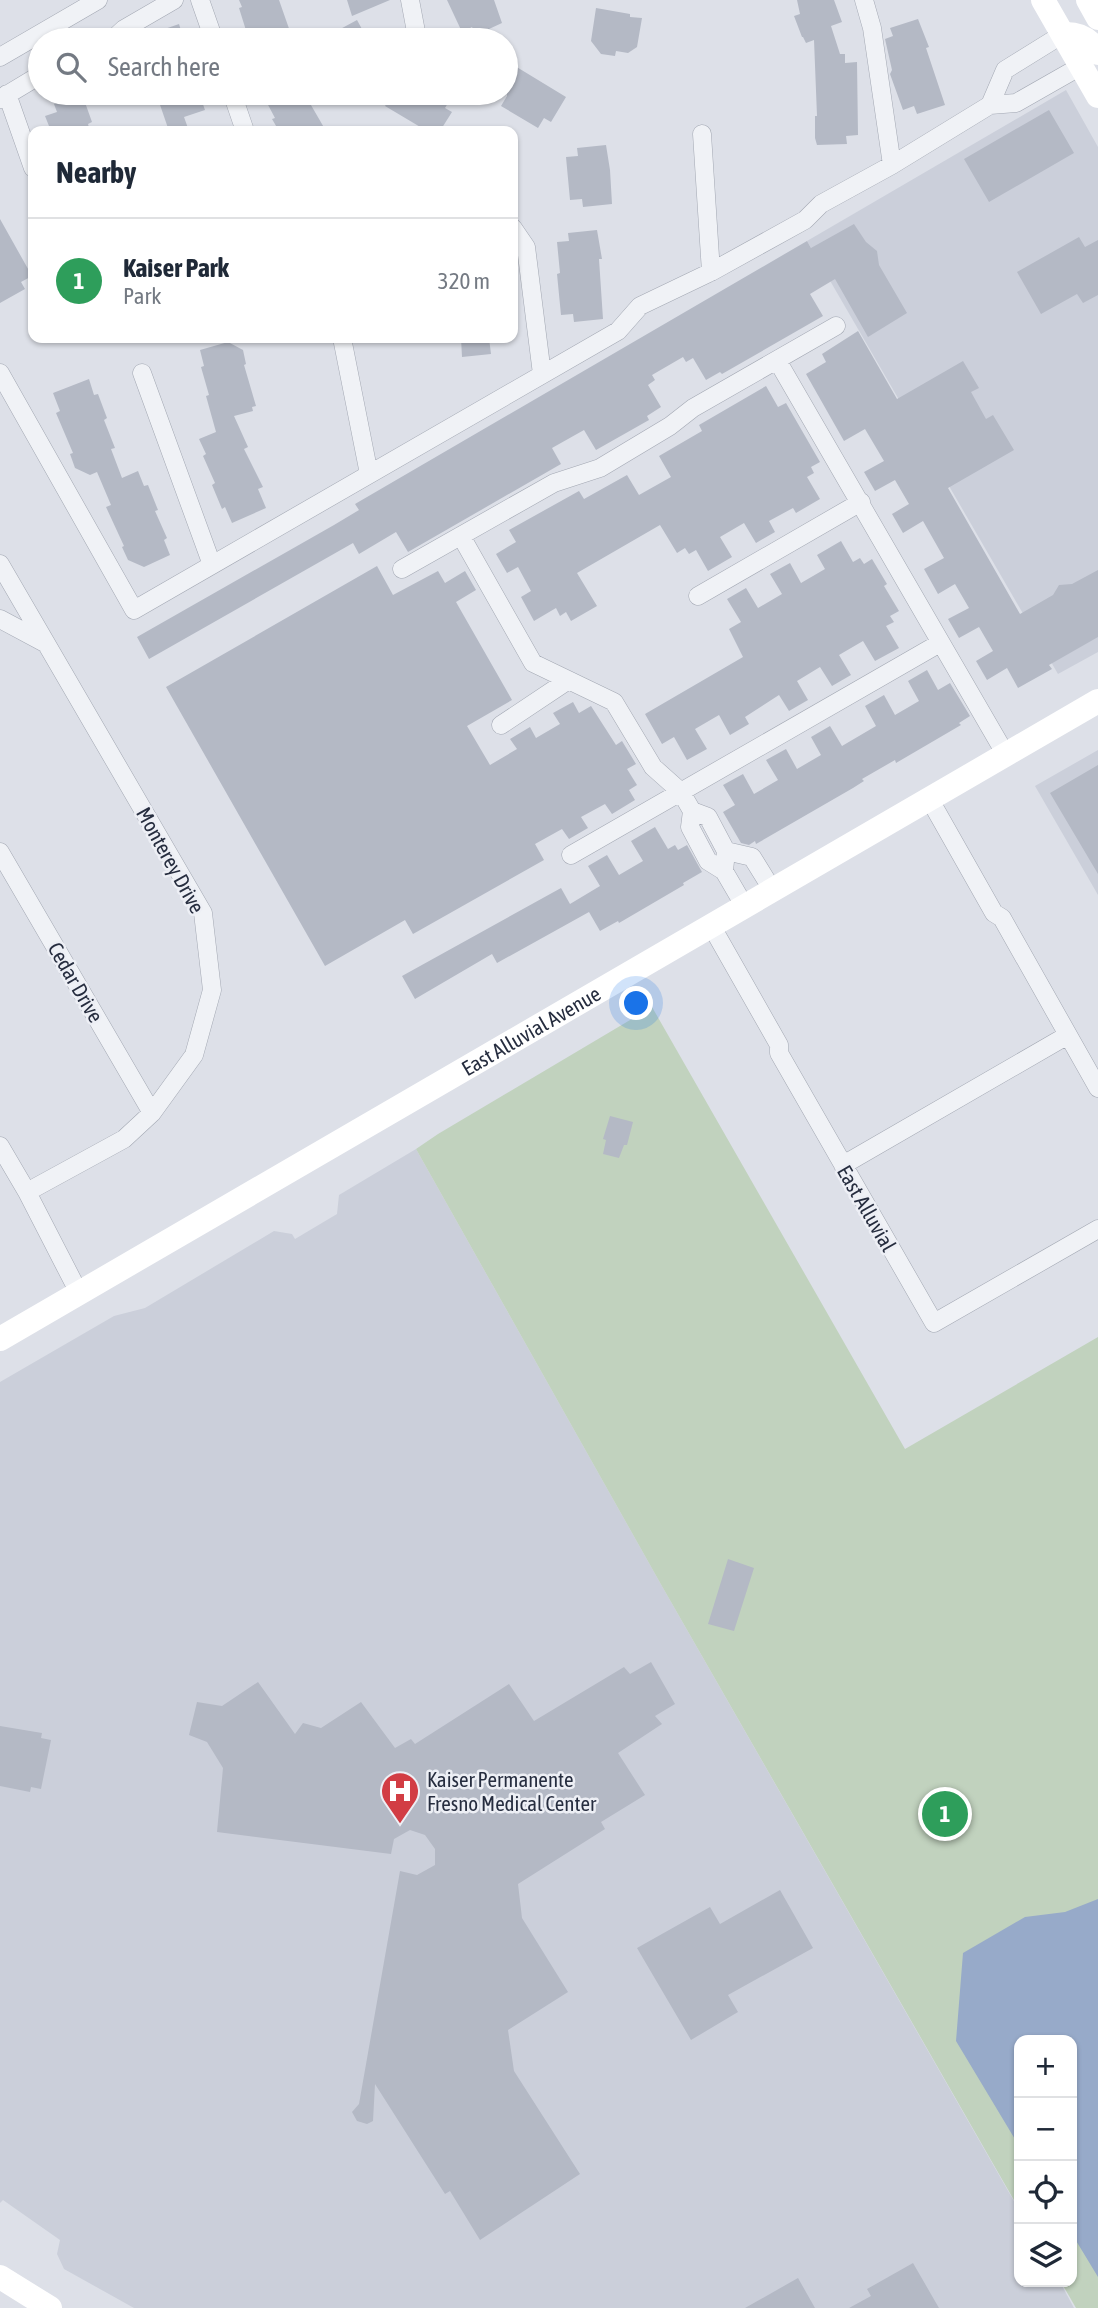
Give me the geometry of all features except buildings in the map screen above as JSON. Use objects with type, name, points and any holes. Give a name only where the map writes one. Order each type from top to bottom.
[{"type":"main road","points":[[1043,0],[1063,34],[1074,33],[1085,38],[1098,96]]},
{"type":"main road","points":[[1088,0],[1098,18]]},
{"type":"main road","name":"East Alluvial Avenue","points":[[0,1339],[1098,701]]},
{"type":"main road","points":[[0,2277],[50,2308]]},
{"type":"street","points":[[50,28],[98,0]]},
{"type":"street","points":[[126,28],[174,0]]},
{"type":"street","points":[[200,0],[210,28]]},
{"type":"street","points":[[410,0],[415,28]]},
{"type":"street","points":[[864,0],[872,28],[892,165]]},
{"type":"street","points":[[990,105],[1004,70],[1063,34]]},
{"type":"street","points":[[0,57],[28,41]]},
{"type":"street","points":[[0,373],[134,610],[618,331],[640,306],[711,272],[805,220],[821,204],[892,165],[990,105],[1016,103],[1090,60]]},
{"type":"street","points":[[28,82],[4,97],[28,156]]},
{"type":"street","points":[[236,105],[243,126]]},
{"type":"street","points":[[702,134],[711,272]]},
{"type":"street","points":[[518,235],[526,247],[542,374]]},
{"type":"street","points":[[402,569],[554,483],[600,468],[670,426],[693,408],[836,326]]},
{"type":"street","points":[[343,343],[369,474]]},
{"type":"street","points":[[777,360],[1006,755]]},
{"type":"street","points":[[142,373],[212,565]]},
{"type":"street","points":[[698,596],[861,502]]},
{"type":"street","points":[[461,536],[533,663],[614,702],[653,767],[681,792],[692,811],[690,827],[708,861],[724,871],[745,907]]},
{"type":"street","name":"Monterey Drive","points":[[0,564],[203,913],[212,990],[194,1055],[152,1113],[124,1139],[27,1192]]},
{"type":"street","points":[[0,618],[45,643]]},
{"type":"street","points":[[571,855],[940,643]]},
{"type":"street","points":[[501,724],[567,681]]},
{"type":"street","points":[[930,800],[994,913],[1002,919],[1098,1088]]},
{"type":"street","points":[[692,811],[708,817],[726,851],[724,871]]},
{"type":"street","points":[[726,851],[752,858],[773,891]]},
{"type":"street","name":"Cedar Drive","points":[[0,852],[152,1113]]},
{"type":"street","name":"East Alluvial","points":[[712,927],[779,1045],[779,1054],[934,1323],[1098,1230]]},
{"type":"street","points":[[843,1165],[1068,1035]]},
{"type":"street","points":[[0,1146],[79,1293]]},
{"type":"shaded area","points":[[1066,90],[1098,147],[1098,652],[1058,674],[807,241]]},
{"type":"shaded area","points":[[1098,750],[1098,895],[1035,786]]},
{"type":"shaded area","name":"Kaiser Permanente Fresno Medical Center","points":[[416,1149],[663,1588],[1014,2201],[1014,2287],[1063,2287],[1074,2308],[134,2308],[64,2269],[57,2254],[60,2240],[3,2200],[0,2203],[0,1382],[114,1316],[145,1308],[274,1231],[292,1234],[295,1239],[337,1214],[339,1195]]},
{"type":"green space","points":[[652,1007],[905,1449],[1098,1337],[1098,2308],[1076,2308],[1064,2287],[1077,2287],[1077,2035],[1014,2035],[1014,2200],[663,1588],[416,1149]]},
{"type":"water","points":[[1098,1899],[1098,2277],[1077,2242],[1077,2035],[1014,2035],[1014,2138],[956,2041],[963,1953],[1025,1917],[1065,1912]]},
{"type":"place","name":"Kaiser Park","points":[[945,1814]]},
{"type":"place","name":"Kaiser Permanente Fresno Medical Center","points":[[400,1825]]}]
